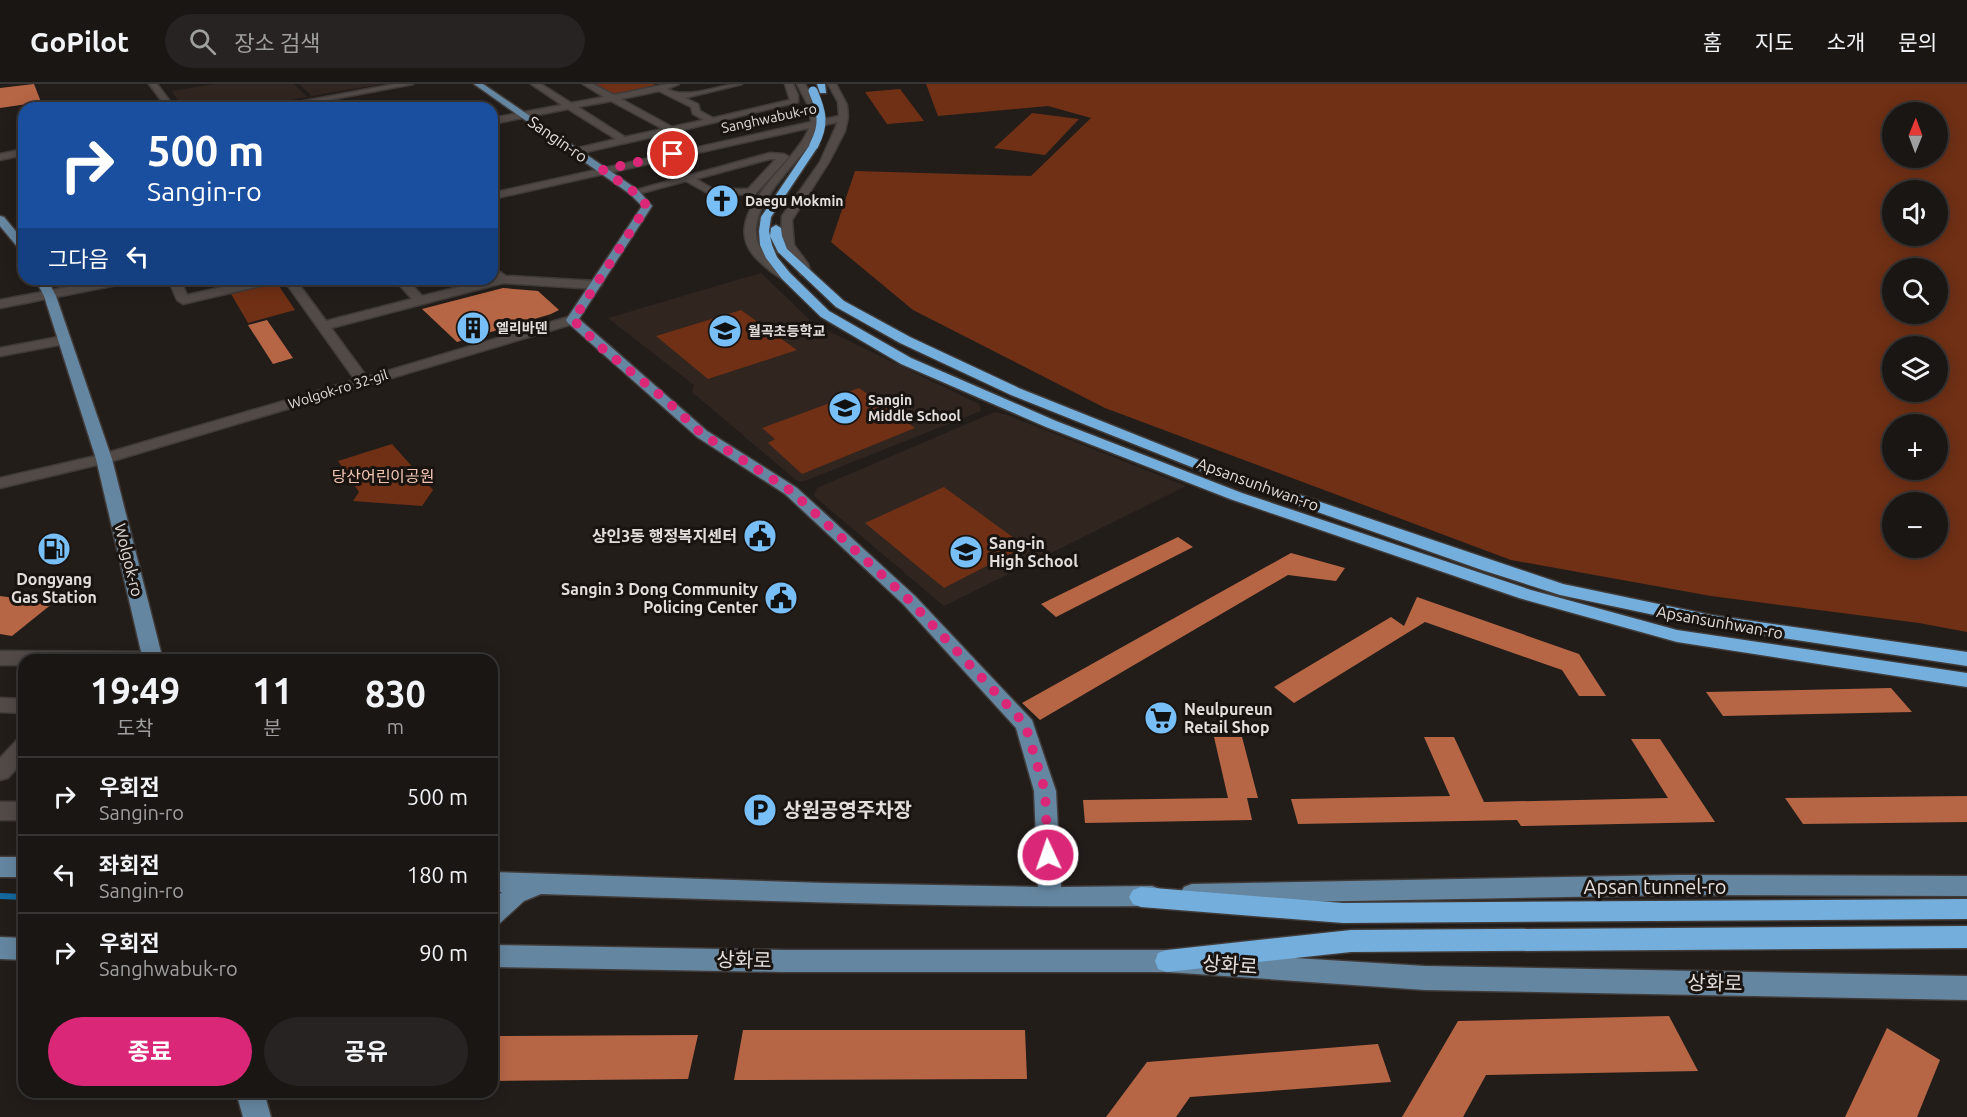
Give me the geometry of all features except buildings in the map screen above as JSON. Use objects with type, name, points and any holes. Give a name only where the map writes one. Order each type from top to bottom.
[{"type":"highway","name":"Apsansunhwan-ro","points":[[811,87],[824,116],[824,124],[819,141],[776,216],[776,236],[782,250],[840,304],[886,330],[1016,392],[1209,470],[1560,589],[1711,621],[1967,659]]},
{"type":"highway","name":"Apsansunhwan-ro","points":[[827,93],[834,123],[766,217],[764,231],[766,245],[772,258],[786,276],[825,315],[906,361],[1051,424],[1236,496],[1525,594],[1677,636],[1967,680]]},
{"type":"highway","name":"Apsan tunnel-ro","points":[[1141,897],[1343,913],[1967,909]]},
{"type":"highway","points":[[1167,961],[1351,941],[1967,937]]},
{"type":"main road","name":"Sangin-ro","points":[[478,84],[634,192]]},
{"type":"main road","points":[[634,192],[647,206],[646,211],[573,320],[603,349],[667,401],[702,434],[791,491],[909,600],[1025,724],[1045,791],[1050,897]]},
{"type":"main road","points":[[1,221],[18,241]]},
{"type":"main road","name":"Wolgok-ro","points":[[44,285],[50,296],[104,459],[152,654]]},
{"type":"main road","points":[[0,867],[18,867]]},
{"type":"main road","points":[[498,882],[826,893],[1050,897],[1141,897],[1372,889],[1781,885],[1967,886]]},
{"type":"main road","points":[[498,910],[516,894],[542,882]]},
{"type":"main road","points":[[0,948],[18,949]]},
{"type":"main road","name":"상화로","points":[[498,954],[784,961],[1167,961],[1425,978],[1967,988]]},
{"type":"main road","points":[[252,1098],[257,1117]]},
{"type":"street","points":[[153,84],[166,102]]},
{"type":"street","points":[[306,102],[409,84]]},
{"type":"street","points":[[535,84],[625,141]]},
{"type":"street","points":[[587,84],[673,131],[729,167]]},
{"type":"street","points":[[498,120],[611,99],[675,84]]},
{"type":"street","points":[[696,111],[738,84]]},
{"type":"street","points":[[577,151],[794,102],[789,84]]},
{"type":"street","points":[[801,84],[816,114],[819,141]]},
{"type":"street","points":[[660,87],[695,106],[696,111],[713,121]]},
{"type":"street","points":[[786,276],[756,251],[750,234],[750,215],[819,141],[843,125],[843,103],[827,93]]},
{"type":"street","points":[[678,97],[715,98]]},
{"type":"street","name":"Sanghwabuk-ro","points":[[498,195],[843,118]]},
{"type":"street","points":[[778,131],[792,132],[819,141]]},
{"type":"street","points":[[0,157],[18,153]]},
{"type":"street","points":[[634,192],[770,156],[784,158],[751,192],[711,192],[687,178]]},
{"type":"street","points":[[498,275],[503,279]]},
{"type":"street","points":[[498,280],[596,285]]},
{"type":"street","points":[[0,304],[100,285]]},
{"type":"street","points":[[177,285],[183,300],[247,285]]},
{"type":"street","points":[[293,285],[364,381]]},
{"type":"street","points":[[405,285],[420,301]]},
{"type":"street","points":[[322,326],[480,285]]},
{"type":"street","name":"Wolgok-ro 32-gil","points":[[104,459],[573,320]]},
{"type":"street","points":[[0,352],[64,340]]},
{"type":"street","points":[[0,483],[104,459]]},
{"type":"street","points":[[0,658],[18,658]]},
{"type":"street","points":[[0,705],[18,706]]},
{"type":"street","points":[[0,772],[18,752]]},
{"type":"street","points":[[0,811],[18,811]]},
{"type":"shaded area","points":[[214,84],[294,84],[307,97],[278,102],[179,102],[172,91]]},
{"type":"shaded area","points":[[299,84],[383,84],[312,96]]},
{"type":"shaded area","name":"Sangin Middle School","points":[[761,273],[814,324],[979,404],[981,411],[802,482],[796,480],[692,392],[694,385],[608,318]]},
{"type":"shaded area","name":"Sang-in High School","points":[[995,412],[1186,486],[944,606],[814,496],[817,488]]},
{"type":"green space","points":[[587,84],[653,84],[665,88],[611,99]]},
{"type":"green space","points":[[926,84],[1967,84],[1967,632],[1919,623],[1711,596],[1511,560],[1105,408],[913,310],[831,242],[855,171],[1031,176],[1091,118],[1048,106],[938,116]]},
{"type":"green space","points":[[900,89],[924,121],[887,124],[865,92]]},
{"type":"green space","points":[[1032,113],[1079,119],[1045,155],[994,148]]},
{"type":"green space","points":[[269,285],[278,285],[295,310],[248,323],[231,294]]},
{"type":"green space","points":[[741,310],[797,350],[708,379],[656,336]]},
{"type":"green space","points":[[859,388],[915,428],[802,474],[768,443],[775,439],[762,428],[846,397],[843,394]]},
{"type":"green space","name":"당산어린이공원","points":[[392,444],[433,490],[422,506],[353,501],[359,492],[338,461]]},
{"type":"green space","points":[[944,487],[1025,546],[944,588],[865,523]]},
{"type":"waterway","points":[[0,896],[18,897]]},
{"type":"place","name":"Daegu Mokmin","points":[[722,201]]},
{"type":"place","name":"엘리바덴","points":[[473,328]]},
{"type":"place","name":"월곡초등학교","points":[[725,331]]},
{"type":"place","name":"Sangin Middle School","points":[[845,408]]},
{"type":"place","name":"상인3동 행정복지센터","points":[[760,536]]},
{"type":"place","name":"Dongyang Gas Station","points":[[54,549]]},
{"type":"place","name":"Sang-in High School","points":[[966,552]]},
{"type":"place","name":"Sangin 3 Dong Community Policing Center","points":[[781,598]]},
{"type":"place","name":"Neulpureun Retail Shop","points":[[1161,718]]},
{"type":"place","name":"상원공영주차장","points":[[760,810]]},
{"type":"route","points":[[673,154],[603,170],[634,192],[647,206],[646,211],[573,320],[603,349],[667,401],[702,434],[791,491],[909,600],[1025,724],[1045,791],[1048,855]]}]
